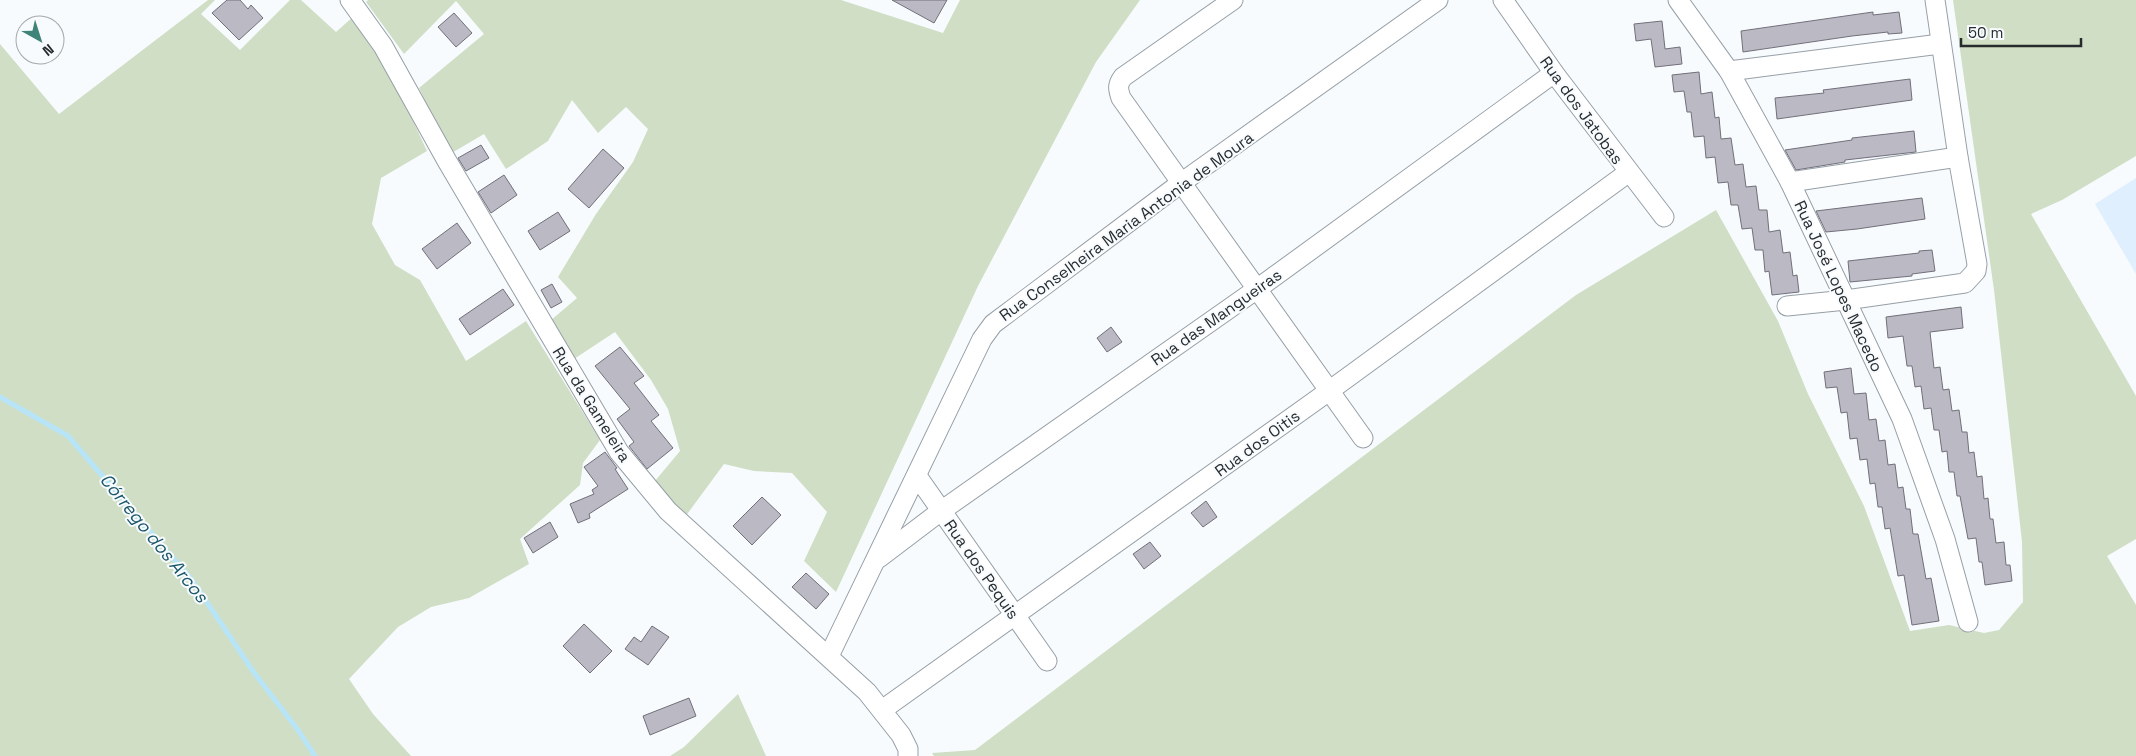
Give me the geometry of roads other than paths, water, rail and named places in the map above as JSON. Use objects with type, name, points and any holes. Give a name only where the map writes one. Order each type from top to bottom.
[{"type":"street","name":"Rua da Gameleira","points":[[350,0],[383,46],[452,170],[619,452],[668,510],[829,656],[882,710],[910,754]]},
{"type":"street","points":[[1233,0],[1123,76],[1118,87],[1122,98],[1363,438]]},
{"type":"street","name":"Rua Conselheira Maria Antonia de Moura","points":[[829,656],[877,560],[982,339],[993,324],[1182,183],[1438,0]]},
{"type":"street","name":"Rua dos Jatobas","points":[[1503,0],[1554,73],[1664,217]]},
{"type":"street","name":"Rua José Lopes Macedo","points":[[1678,0],[1729,71],[1790,182],[1902,419],[1945,539],[1968,622]]},
{"type":"street","points":[[1787,306],[1846,300],[1965,283],[1976,271],[1977,264],[1940,44],[1935,0]]},
{"type":"street","points":[[1729,71],[1940,44]]},
{"type":"street","name":"Rua das Mangueiras","points":[[877,560],[941,511],[1257,289],[1554,73]]},
{"type":"street","points":[[1790,182],[1958,157]]},
{"type":"street","name":"Rua dos Oitis","points":[[882,710],[1016,617],[1628,172]]},
{"type":"street","name":"Rua dos Pequis","points":[[917,476],[1047,661]]},
{"type":"waterway","name":"Córrego dos Arcos","points":[[0,397],[68,436],[192,580],[255,674],[298,730],[315,756]]}]
